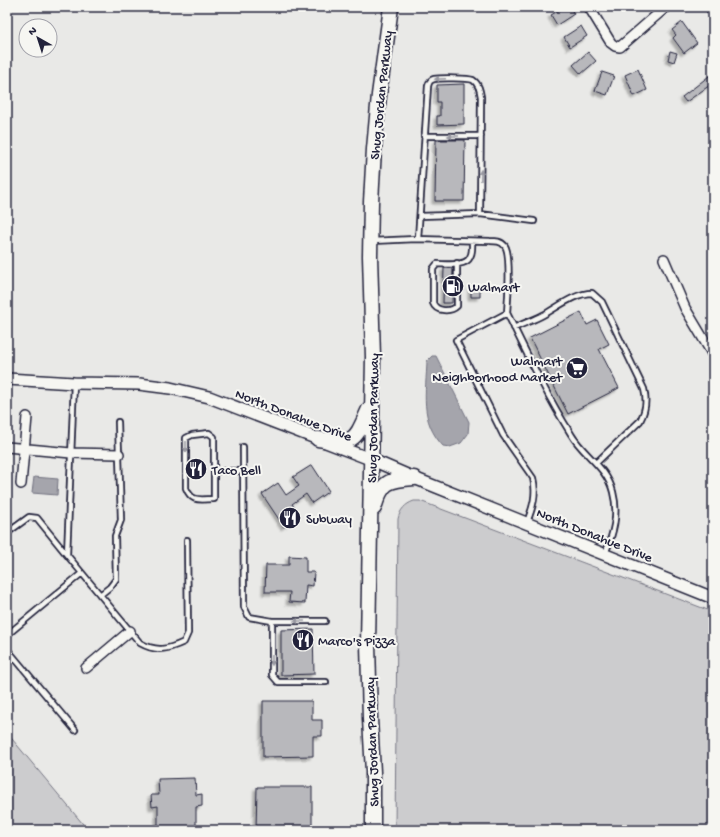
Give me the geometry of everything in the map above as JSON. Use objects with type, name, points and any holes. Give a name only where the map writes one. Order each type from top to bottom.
[{"type":"main road","name":"Shug Jordan Parkway","points":[[373,830],[373,772],[368,644],[372,357],[371,202],[380,87],[391,7]]},
{"type":"main road","points":[[318,439],[340,442],[348,441],[353,438],[358,432],[371,405]]},
{"type":"main road","points":[[370,522],[377,497],[383,488],[390,481],[414,478]]},
{"type":"street","points":[[589,7],[611,43],[620,47],[666,7]]},
{"type":"street","points":[[710,7],[713,11]]},
{"type":"street","points":[[664,259],[685,308],[713,355]]},
{"type":"street","name":"North Donahue Drive","points":[[7,379],[74,383],[139,384],[170,388],[209,397],[370,459],[713,598]]},
{"type":"street","points":[[21,484],[27,417]]},
{"type":"street","points":[[7,448],[71,453],[119,454]]},
{"type":"street","points":[[86,668],[130,631]]},
{"type":"lane","points":[[418,239],[428,86],[429,82],[435,79],[471,79],[477,84],[482,97],[480,214]]},
{"type":"lane","points":[[424,136],[481,136]]},
{"type":"lane","points":[[420,216],[480,214],[534,221]]},
{"type":"lane","points":[[371,241],[418,239],[499,242],[505,246],[507,251],[509,298],[507,313],[571,436],[580,448],[596,462],[608,479],[613,491],[616,503],[616,518],[613,534],[605,554]]},
{"type":"lane","points":[[457,263],[457,306],[452,309],[438,310],[434,307],[433,303],[433,269],[437,264],[457,263],[462,263],[469,259],[471,255],[472,241]]},
{"type":"lane","points":[[514,328],[543,315],[579,295],[592,293],[602,302],[644,389],[646,398],[644,415],[640,421],[596,462]]},
{"type":"lane","points":[[507,313],[456,340],[503,435],[533,478],[535,486],[534,502],[527,522]]},
{"type":"lane","points":[[67,555],[74,383]]},
{"type":"lane","points":[[100,595],[110,587],[116,579],[115,536],[121,520],[118,422]]},
{"type":"lane","points":[[209,433],[214,437],[214,471],[214,499],[195,499],[189,496],[186,488],[186,438],[192,435],[209,433]]},
{"type":"lane","points":[[243,447],[244,607],[249,617],[272,621],[325,621]]},
{"type":"lane","points":[[214,471],[244,471]]},
{"type":"lane","points":[[7,533],[29,517],[37,518],[140,643],[149,648],[161,650],[174,647],[184,642],[188,633],[186,540]]},
{"type":"lane","points":[[7,634],[82,572]]},
{"type":"lane","points":[[272,621],[272,675],[278,682],[326,682]]},
{"type":"lane","points":[[7,649],[75,730]]},
{"type":"shaded area","points":[[432,356],[436,356],[469,422],[468,434],[461,443],[450,447],[443,446],[435,436],[427,416],[425,395],[427,361]]},
{"type":"shaded area","points":[[34,477],[58,479],[57,495],[32,493]]},
{"type":"shaded area","points":[[414,501],[420,501],[713,612],[713,830],[395,830],[398,519],[403,508]]},
{"type":"shaded area","points":[[7,733],[88,830],[7,830]]},
{"type":"building","points":[[565,7],[570,7],[574,14],[557,25],[551,15]]},
{"type":"building","points":[[682,22],[697,43],[684,53],[673,38],[676,35],[672,30]]},
{"type":"building","points":[[581,26],[587,36],[570,47],[564,37]]},
{"type":"building","points":[[670,51],[677,53],[674,62],[668,60]]},
{"type":"building","points":[[588,52],[596,61],[581,74],[573,65]]},
{"type":"building","points":[[638,69],[647,90],[634,96],[625,75]]},
{"type":"building","points":[[602,72],[614,76],[607,95],[595,91]]},
{"type":"building","points":[[713,73],[713,83],[686,102],[682,97]]},
{"type":"building","points":[[464,84],[464,124],[437,125],[437,116],[440,116],[440,102],[437,102],[437,85]]},
{"type":"building","points":[[436,140],[465,140],[464,201],[435,201]]},
{"type":"building","points":[[444,268],[453,268],[452,303],[443,303]]},
{"type":"building","points":[[471,286],[480,286],[480,297],[471,297]]},
{"type":"building","name":"Walmart Neighborhood Market","points":[[581,312],[587,325],[597,320],[609,344],[599,349],[619,388],[568,414],[530,338]]},
{"type":"building","points":[[312,465],[329,491],[312,503],[306,494],[292,504],[300,516],[284,527],[262,494],[278,483],[286,495],[299,486],[293,477]]},
{"type":"building","points":[[289,556],[306,557],[306,572],[314,572],[313,586],[306,585],[305,603],[289,602],[290,592],[265,592],[266,565],[289,565]]},
{"type":"building","points":[[313,629],[314,674],[281,675],[281,630]]},
{"type":"building","points":[[263,701],[312,701],[312,720],[322,720],[322,736],[313,736],[313,756],[263,757]]},
{"type":"building","points":[[195,778],[196,795],[202,794],[202,806],[196,807],[196,830],[158,830],[158,806],[152,807],[151,795],[159,795],[158,779]]},
{"type":"building","points":[[257,787],[312,787],[312,830],[256,830]]},
{"type":"place","name":"Walmart","points":[[453,286]]},
{"type":"place","name":"Walmart Neighborhood Market","points":[[577,368]]},
{"type":"place","name":"Taco Bell","points":[[196,469]]},
{"type":"place","name":"Subway","points":[[290,518]]},
{"type":"place","name":"Marco's Pizza","points":[[303,640]]}]
